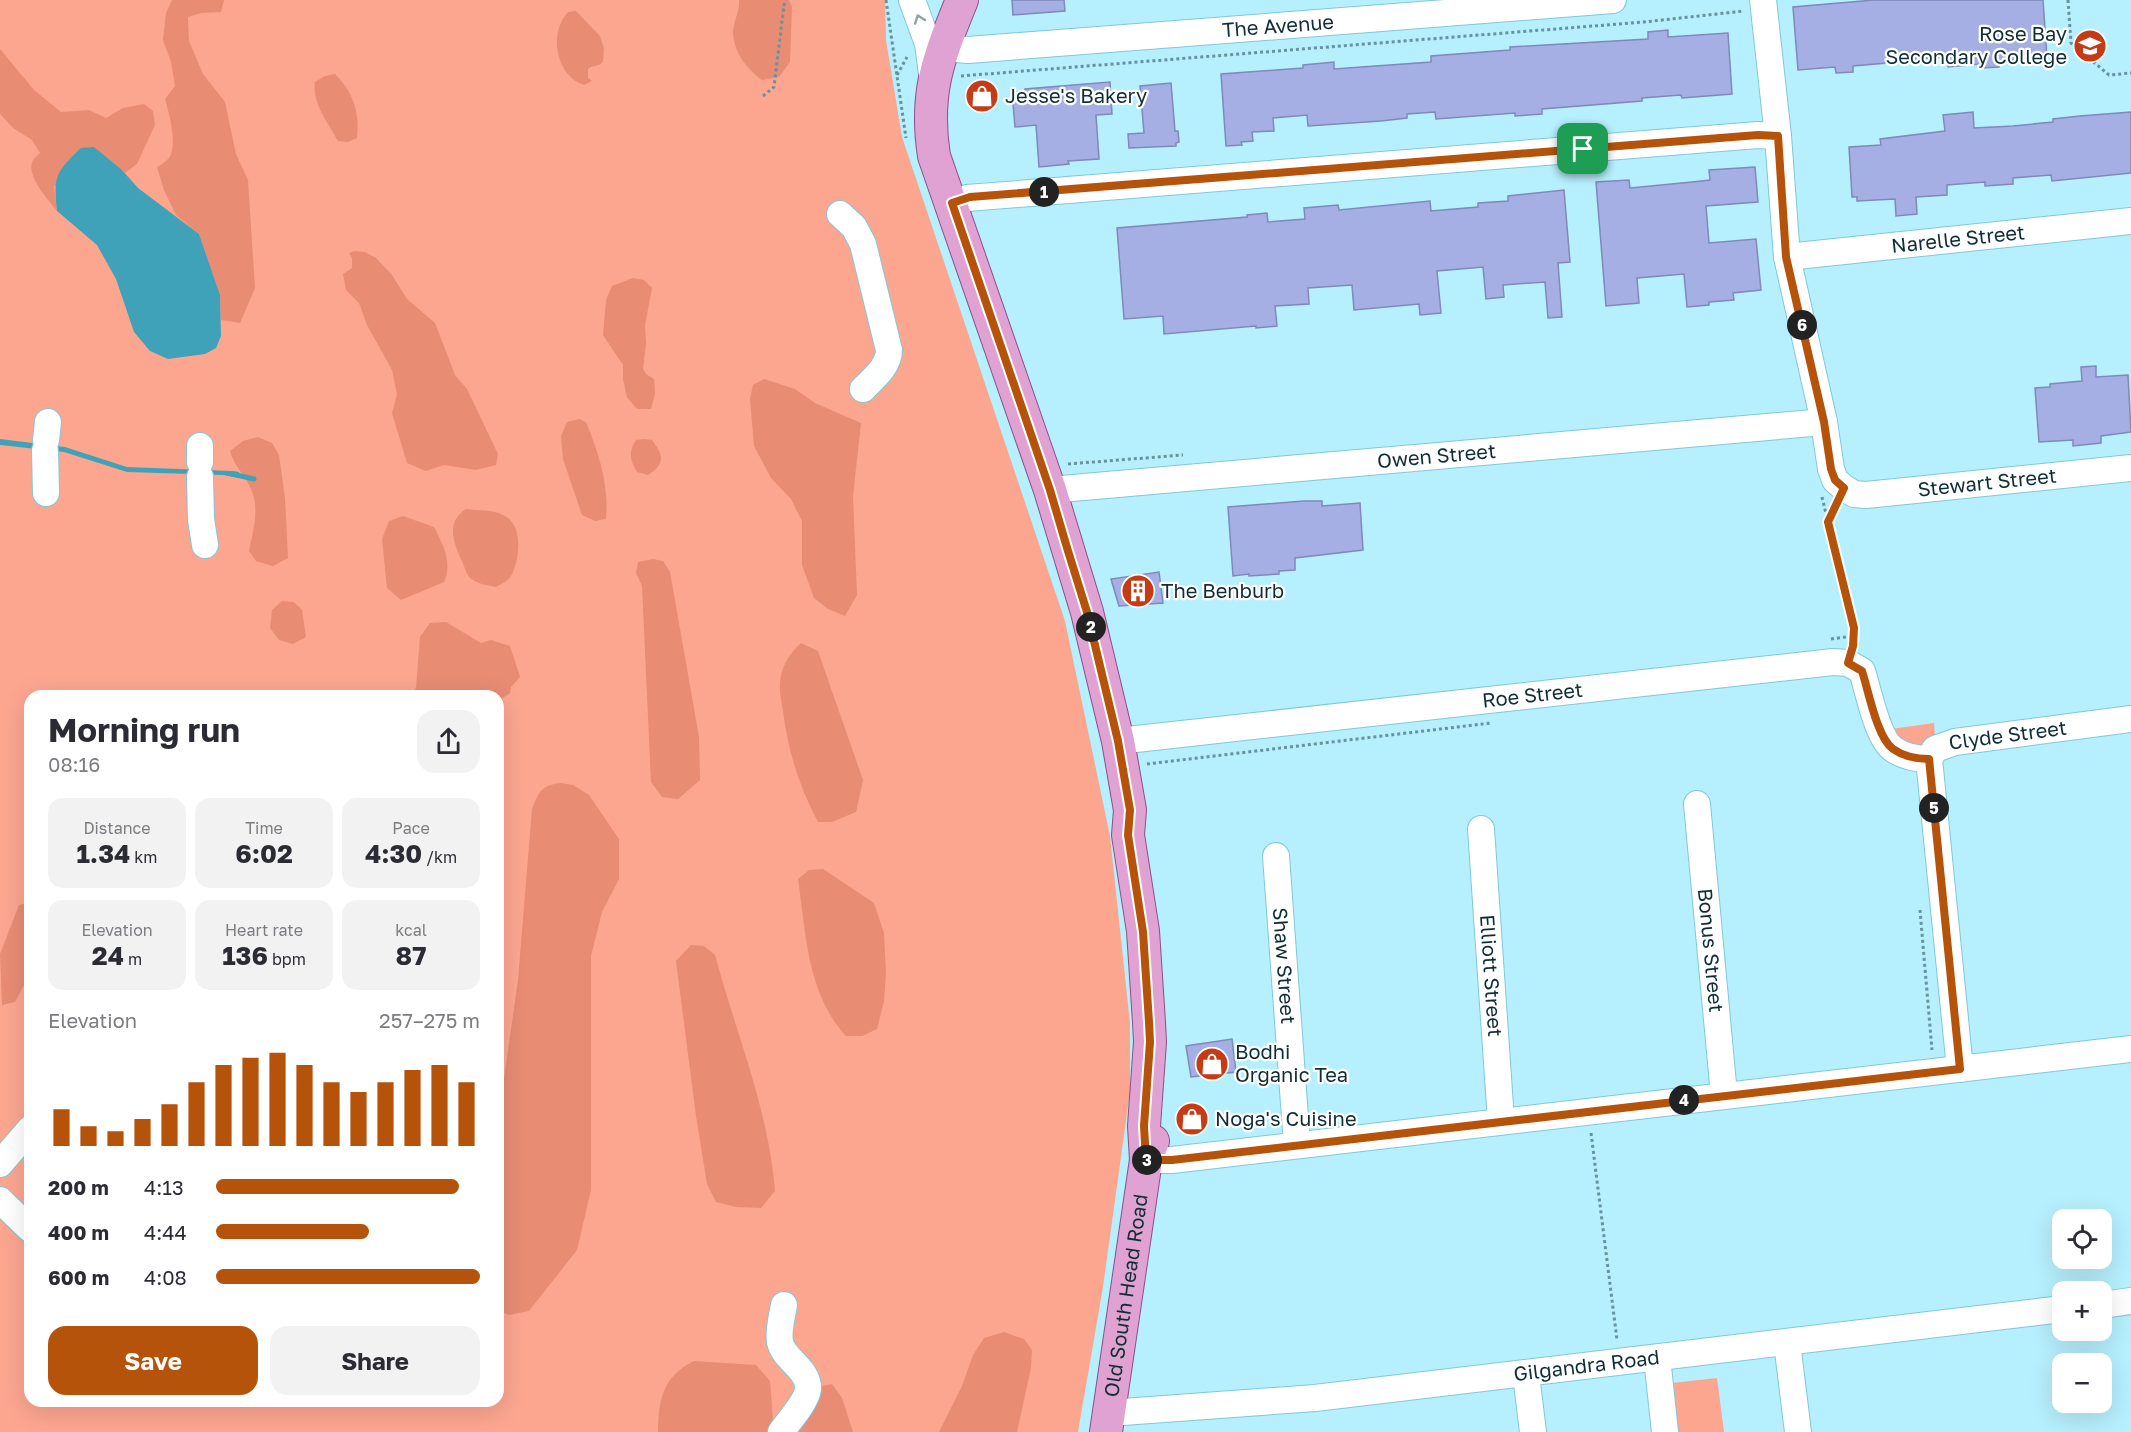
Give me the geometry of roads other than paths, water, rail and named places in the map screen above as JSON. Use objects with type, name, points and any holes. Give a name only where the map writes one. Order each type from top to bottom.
[{"type":"main road","name":"Old South Head Road","points":[[962,0],[943,48],[947,78],[930,116],[934,156],[1050,490],[1087,612],[1118,741],[1130,810],[1128,835],[1143,932],[1150,1042],[1144,1126],[1146,1160],[1108,1422]]},
{"type":"street","points":[[912,0],[928,44],[947,78]]},
{"type":"street","name":"The Avenue","points":[[943,48],[968,50],[1613,0]]},
{"type":"street","points":[[1754,6],[1778,136],[1786,257],[1824,422]]},
{"type":"street","points":[[952,203],[970,197],[1734,137],[1778,136]]},
{"type":"street","points":[[840,213],[854,227],[863,244],[889,350],[885,365],[863,388]]},
{"type":"street","name":"Narelle Street","points":[[1786,257],[2131,221]]},
{"type":"street","name":"Owen Street","points":[[1050,490],[1824,422]]},
{"type":"street","name":"Stewart Street","points":[[1824,422],[1831,469],[1835,480],[1854,494],[1866,495],[2131,468]]},
{"type":"street","points":[[46,438],[46,493]]},
{"type":"street","points":[[200,462],[201,512],[205,545]]},
{"type":"street","name":"Roe Street","points":[[1118,741],[1841,663],[1862,671],[1879,725],[1893,748]]},
{"type":"street","name":"Clyde Street","points":[[1893,748],[1918,759],[1929,759],[1935,749],[1955,742],[2131,719]]},
{"type":"street","points":[[1929,759],[1960,1069]]},
{"type":"street","name":"Bonus Street","points":[[1697,804],[1724,1095]]},
{"type":"street","name":"Elliott Street","points":[[1481,829],[1501,1121]]},
{"type":"street","name":"Shaw Street","points":[[1276,856],[1297,1145]]},
{"type":"street","points":[[1146,1160],[1172,1160],[2131,1048]]},
{"type":"street","points":[[0,1164],[24,1136]]},
{"type":"street","points":[[0,1200],[24,1222]]},
{"type":"street","points":[[2112,1304],[2131,1301]]},
{"type":"street","points":[[781,1432],[806,1397],[808,1389],[806,1379],[781,1344],[779,1331],[784,1305]]},
{"type":"street","name":"Gilgandra Road","points":[[1108,1422],[1526,1375],[2052,1310]]},
{"type":"street","points":[[1787,1343],[1798,1432]]},
{"type":"street","points":[[1658,1358],[1665,1432]]},
{"type":"street","points":[[1526,1375],[1533,1432]]},
{"type":"water","points":[[94,147],[122,170],[138,188],[199,234],[220,295],[221,336],[216,348],[205,354],[168,359],[150,351],[134,332],[116,279],[97,245],[57,211],[56,182],[61,169],[81,148]]},
{"type":"water","points":[[0,439],[65,447],[127,467],[233,471],[239,472],[239,478],[223,475],[127,472],[64,452],[0,445]]},
{"type":"waterway","points":[[232,474],[254,479]]},
{"type":"place","name":"Rose Bay Secondary College","points":[[2090,46]]},
{"type":"place","name":"Jesse's Bakery","points":[[982,96]]},
{"type":"place","name":"The Benburb","points":[[1138,591]]},
{"type":"place","name":"Bodhi Organic Tea","points":[[1212,1064]]},
{"type":"place","name":"Noga's Cuisine","points":[[1192,1119]]}]
